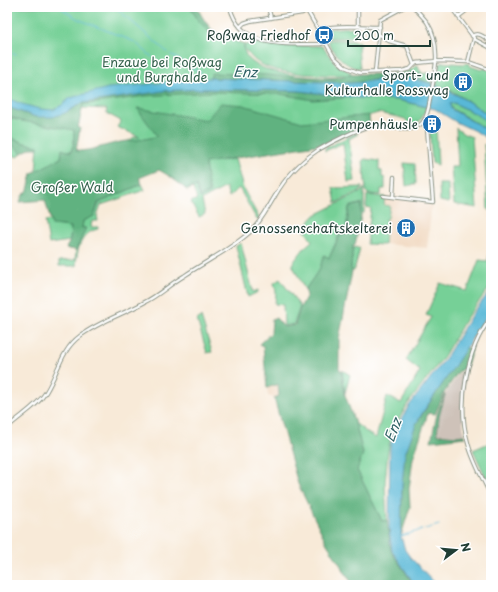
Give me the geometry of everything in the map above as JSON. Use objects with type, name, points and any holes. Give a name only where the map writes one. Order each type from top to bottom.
[{"type":"street","points":[[230,7],[232,15],[240,27],[252,37],[265,42],[316,44],[325,42]]},
{"type":"street","points":[[268,7],[271,18]]},
{"type":"street","points":[[306,7],[334,57],[345,67],[360,73],[402,71],[410,69],[417,63],[437,60],[468,62],[491,70]]},
{"type":"street","points":[[375,72],[381,18],[395,13],[404,7]]},
{"type":"street","points":[[7,428],[43,396],[65,353],[73,342],[102,322],[152,298],[183,276],[216,257],[237,242],[258,224],[277,192],[291,174],[319,149],[369,126],[383,126],[405,130],[417,127],[423,122],[427,112],[434,81],[437,60],[435,44],[430,28],[414,7]]},
{"type":"street","points":[[451,7],[473,37],[491,48],[491,51]]},
{"type":"street","points":[[458,17],[471,7]]},
{"type":"street","points":[[240,27],[250,20],[302,13],[307,10]]},
{"type":"street","points":[[358,10],[358,26]]},
{"type":"street","points":[[318,30],[325,28],[358,26],[380,27]]},
{"type":"street","points":[[468,62],[473,37],[476,34],[479,34],[491,42]]},
{"type":"street","points":[[380,35],[389,41],[407,46],[414,65]]},
{"type":"street","points":[[383,196],[433,202],[427,128],[426,124],[423,122]]},
{"type":"street","points":[[393,197],[394,177]]},
{"type":"street","points":[[491,318],[482,331],[473,350],[468,370],[464,410],[465,432],[469,447],[476,466],[491,496]]},
{"type":"shaded area","points":[[385,197],[432,203],[427,248],[384,244],[386,219],[390,206],[384,206]]},
{"type":"shaded area","points":[[459,373],[466,373],[462,410],[464,435],[456,436],[437,434],[439,417],[445,394]]},
{"type":"shaded area","points":[[278,384],[279,396],[274,398],[268,396],[267,388]]},
{"type":"green space","name":"Enzaue bei Roßwag und Burghalde","points":[[7,7],[195,7],[210,29],[220,36],[244,44],[246,56],[256,64],[270,70],[287,74],[323,77],[349,77],[358,98],[398,100],[426,107],[421,119],[411,126],[405,119],[378,113],[216,160],[235,159],[243,188],[259,218],[257,220],[239,188],[229,197],[226,187],[202,200],[205,214],[199,217],[191,202],[197,199],[193,188],[187,190],[161,169],[67,192],[77,149],[79,152],[124,144],[134,137],[140,137],[117,127],[121,121],[106,113],[106,109],[82,108],[57,126],[74,129],[74,144],[70,152],[62,152],[61,158],[36,172],[38,146],[24,143],[7,136],[7,121],[9,118],[22,121],[7,114]],"holes":[[[208,183],[210,193],[200,198],[196,187]]]},
{"type":"green space","points":[[190,7],[197,7],[207,23],[221,36],[216,39],[198,20]]},
{"type":"green space","points":[[357,27],[353,38],[326,38],[322,31],[325,29]]},
{"type":"green space","points":[[329,40],[360,42],[360,46],[358,46],[360,69],[354,68],[345,63],[334,51],[328,42]]},
{"type":"green space","points":[[256,42],[269,44],[322,46],[336,64],[352,73],[348,75],[302,74],[290,73],[268,67],[251,57],[244,48],[245,45]]},
{"type":"green space","points":[[442,62],[465,63],[482,70],[484,68],[491,71],[491,116],[449,89],[436,85],[439,65]]},
{"type":"green space","points":[[418,65],[423,74],[432,72],[431,83],[419,79],[418,77],[421,74],[410,74],[409,71]]},
{"type":"green space","points":[[409,71],[410,74],[421,73],[418,77],[419,79],[388,78],[349,83],[210,78],[212,73],[240,73],[323,79],[355,74],[391,74]]},
{"type":"green space","name":"Großer Wald","points":[[205,89],[299,91],[347,96],[342,98],[313,100],[280,94],[211,92],[145,96],[83,105],[78,128],[80,128],[76,151],[157,136],[137,108],[206,120],[221,103],[243,105],[302,122],[369,115],[370,124],[323,144],[205,163],[209,193],[200,197],[196,186],[187,190],[171,177],[159,170],[139,178],[142,184],[98,203],[94,216],[83,221],[82,228],[86,228],[76,250],[66,248],[70,241],[71,227],[52,225],[45,200],[20,202],[22,196],[28,190],[32,173],[61,158],[62,149],[71,152],[74,144],[74,130],[22,121],[7,116],[7,107],[36,117],[65,113],[82,103],[123,96],[164,91]]},
{"type":"green space","points":[[454,103],[491,124],[491,132],[451,108],[450,104]]},
{"type":"green space","points":[[431,123],[436,125],[438,165],[432,163],[429,125]]},
{"type":"green space","points":[[456,128],[464,134],[472,137],[477,208],[454,204],[451,167],[458,167]]},
{"type":"green space","points":[[356,133],[358,134],[349,139],[355,181],[348,182],[343,143],[325,151],[325,148]]},
{"type":"green space","name":"Großer Wald","points":[[7,136],[24,143],[38,146],[38,148],[31,148],[22,153],[7,140]]},
{"type":"green space","points":[[7,140],[22,153],[17,157],[7,152]]},
{"type":"green space","points":[[484,144],[491,149],[491,211],[488,210]]},
{"type":"green space","points":[[363,160],[379,161],[379,170],[382,171],[382,177],[385,178],[385,189],[381,189],[381,195],[368,194],[366,192]]},
{"type":"green space","points":[[404,163],[415,164],[416,184],[406,186]]},
{"type":"green space","points":[[142,184],[145,190],[101,205],[97,215],[98,221],[92,221],[91,227],[98,227],[98,229],[87,234],[83,239],[77,254],[76,266],[59,266],[59,261],[75,260],[76,250],[85,228],[82,228],[83,221],[94,216],[99,203]]},
{"type":"green space","points":[[439,184],[448,184],[449,203],[440,201]]},
{"type":"green space","points":[[362,187],[360,191],[336,203],[333,188]]},
{"type":"green space","points":[[364,188],[364,213],[361,213],[362,203],[349,207],[345,234],[339,235],[329,258],[324,255],[320,268],[305,290],[292,264],[305,247],[312,241],[303,228],[315,215],[361,192]]},
{"type":"green space","points":[[367,195],[385,197],[384,205],[390,206],[388,218],[386,219],[384,245],[367,244],[371,208],[366,207]]},
{"type":"green space","points":[[361,204],[361,216],[355,245],[353,246],[352,272],[339,339],[339,369],[341,370],[345,395],[355,423],[363,453],[357,470],[382,521],[387,520],[391,551],[414,585],[353,585],[327,544],[298,484],[274,398],[279,396],[278,384],[267,388],[263,346],[259,344],[271,333],[272,320],[276,318],[284,327],[295,325],[300,308],[307,295],[305,290],[320,268],[324,255],[329,258],[340,235],[346,234],[349,207]]},
{"type":"green space","points":[[51,220],[52,225],[71,227],[70,241],[49,244],[45,221]]},
{"type":"green space","points":[[491,236],[491,286],[467,317],[443,358],[407,405],[392,432],[388,451],[385,484],[387,520],[382,521],[357,470],[363,453],[355,423],[376,438],[387,396],[401,403],[420,371],[406,360],[431,317],[426,315],[440,283],[467,291],[479,260],[488,261]]},
{"type":"green space","points":[[241,243],[253,292],[258,290],[258,292],[248,297],[236,246]]},
{"type":"green space","points":[[353,247],[360,248],[354,271],[352,271],[351,267]]},
{"type":"green space","points":[[280,279],[300,306],[294,324],[284,326],[283,305],[275,304],[276,292],[274,283]]},
{"type":"green space","points":[[201,317],[212,352],[207,353],[197,320]]},
{"type":"green space","points":[[466,347],[472,350],[467,366],[458,372],[444,393],[435,414],[428,413],[413,459],[409,489],[410,507],[401,536],[402,484],[405,453],[416,424]]},
{"type":"green space","points":[[342,370],[350,375],[345,393]]},
{"type":"green space","points":[[445,394],[439,417],[437,434],[456,436],[464,435],[465,437],[431,441],[437,414]]},
{"type":"green space","points":[[491,442],[491,488],[473,450]]},
{"type":"water","points":[[210,78],[350,83],[395,78],[422,81],[457,95],[491,116],[491,124],[454,103],[450,104],[451,109],[491,132],[491,141],[435,109],[398,100],[359,98],[299,91],[205,89],[164,91],[82,103],[65,113],[53,117],[36,117],[7,107],[7,98],[40,109],[53,110],[70,98],[108,88]]},
{"type":"water","points":[[491,290],[491,309],[423,412],[416,424],[405,454],[402,484],[401,536],[405,550],[410,557],[437,585],[415,585],[392,551],[389,529],[390,447],[394,434],[408,407],[445,359],[472,314]]},
{"type":"waterway","points":[[59,7],[78,19],[135,42],[152,57]]},
{"type":"waterway","points":[[115,7],[167,52]]},
{"type":"waterway","points":[[7,51],[16,54]]},
{"type":"waterway","points":[[170,54],[201,73]]},
{"type":"waterway","points":[[156,60],[164,67]]},
{"type":"waterway","points":[[401,536],[439,525]]},
{"type":"place","name":"Roßwag Friedhof","points":[[324,35]]},
{"type":"place","name":"Sport- und Kulturhalle Rosswag","points":[[463,82]]},
{"type":"place","name":"Pumpenhäusle","points":[[432,124]]},
{"type":"place","name":"Genossenschaftskelterei","points":[[406,228]]},
{"type":"water label","name":"Enz","points":[[245,72]]},
{"type":"water label","name":"Enz","points":[[393,430]]}]
